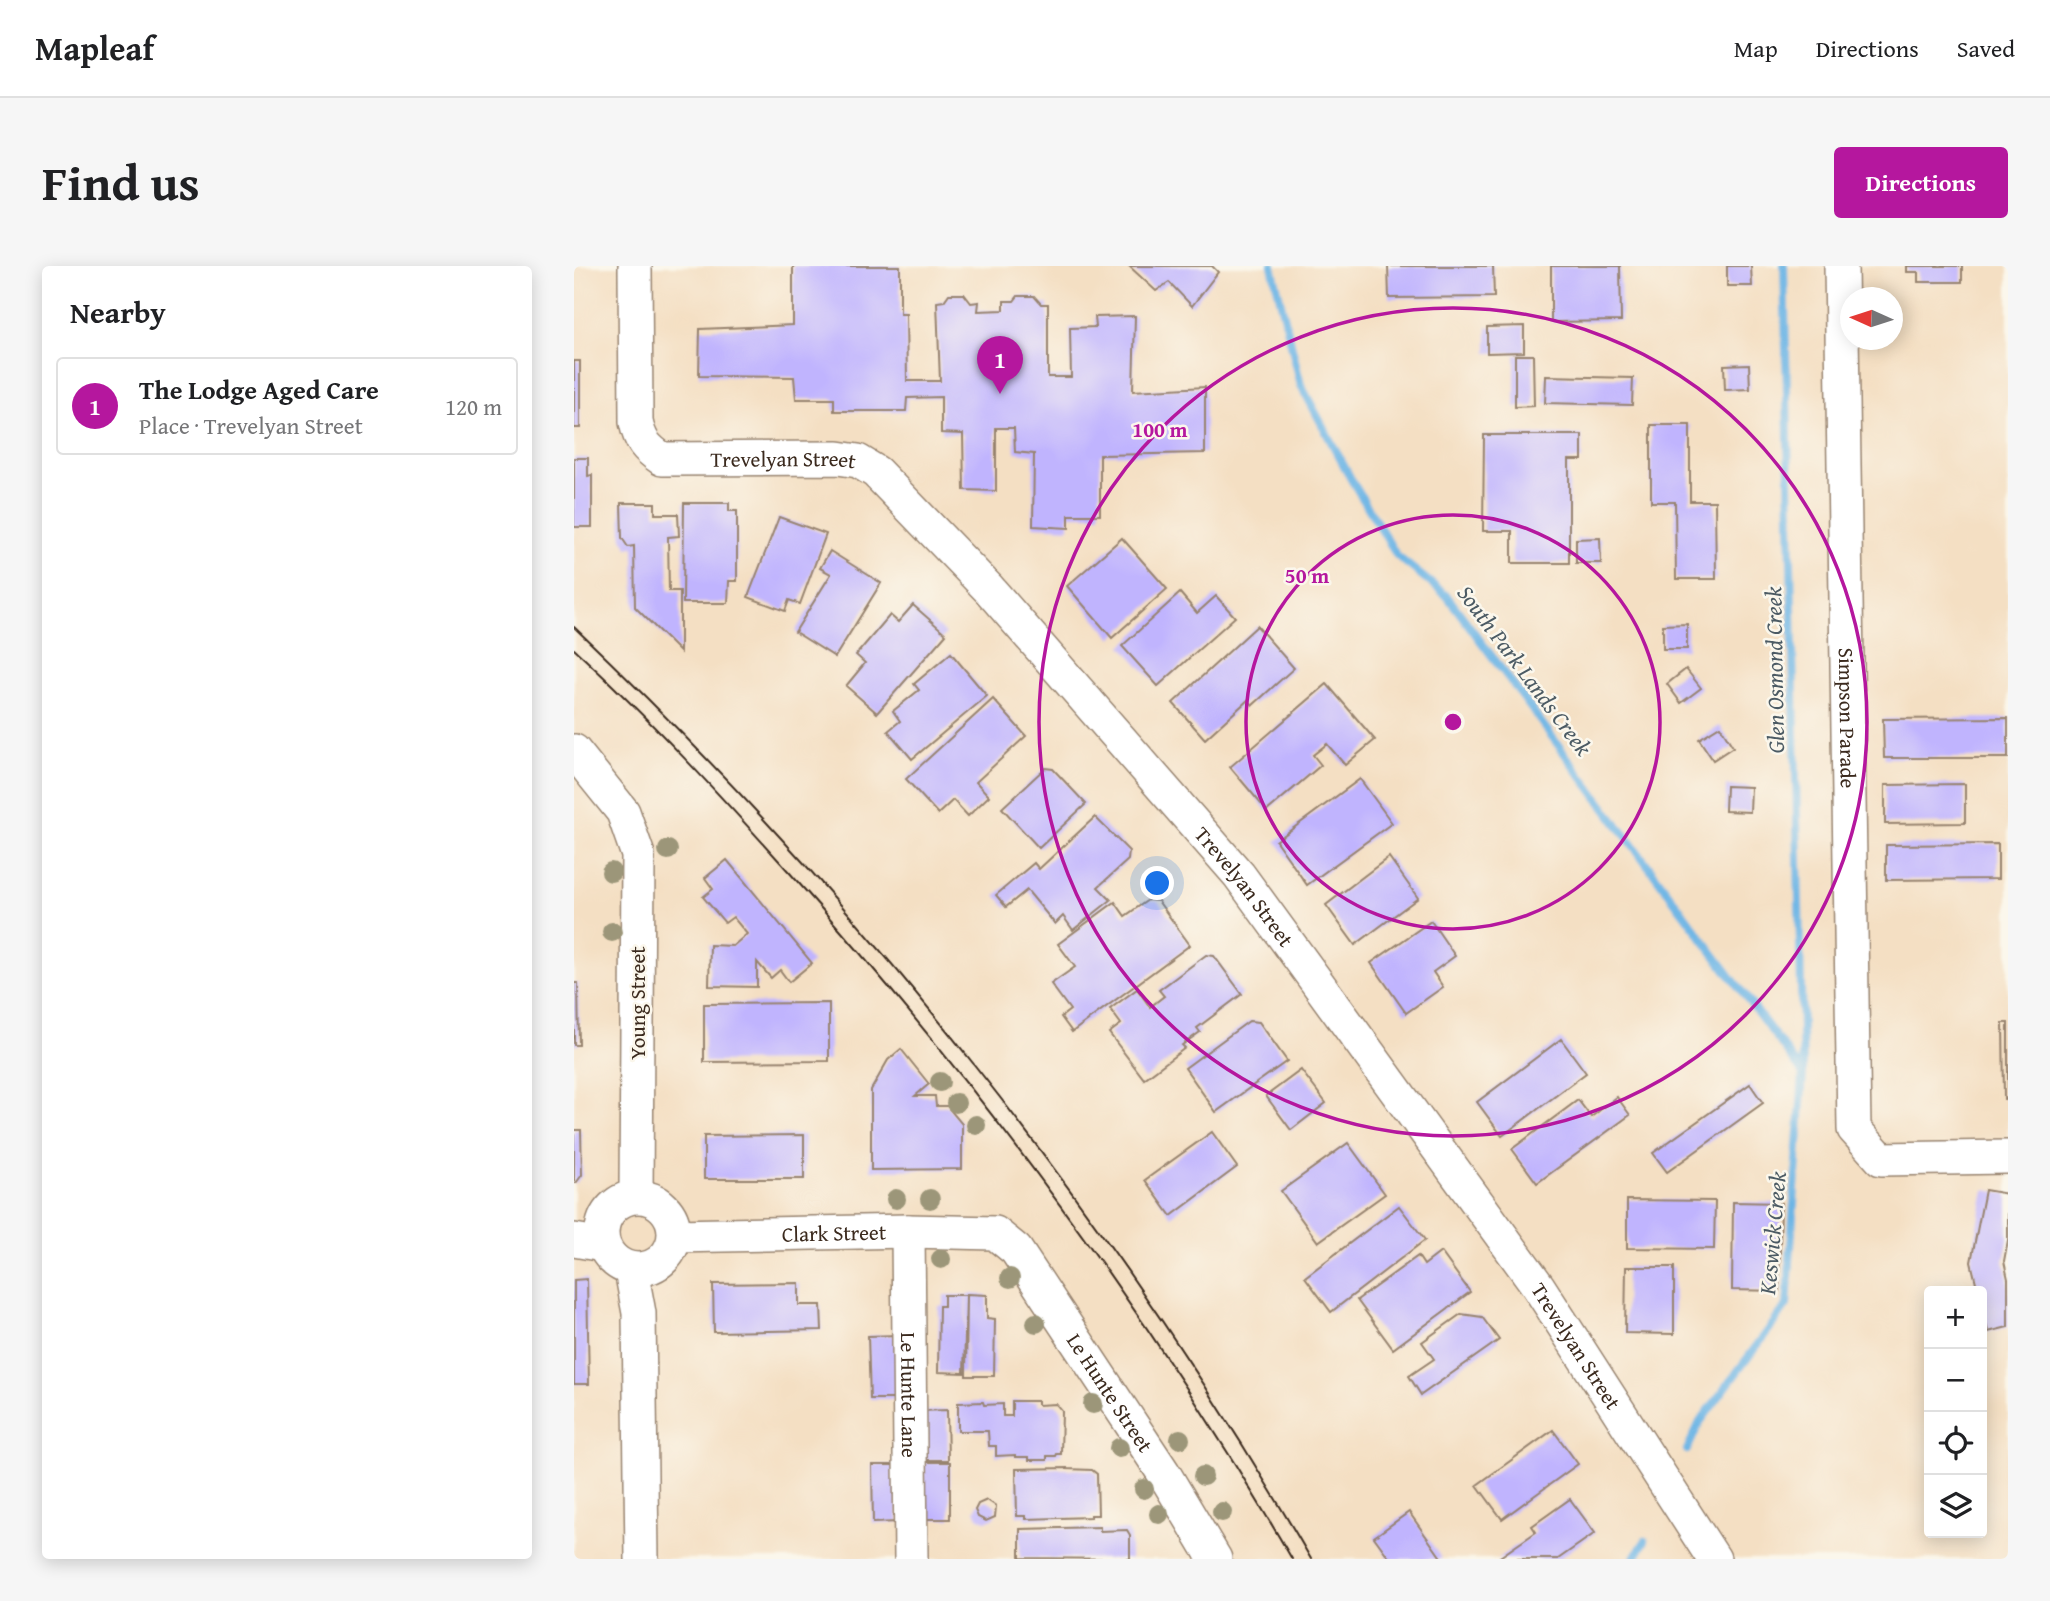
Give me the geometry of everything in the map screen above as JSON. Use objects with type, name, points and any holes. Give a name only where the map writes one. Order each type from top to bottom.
[{"type":"street","name":"Trevelyan Street","points":[[635,266],[636,422],[640,438],[647,448],[662,459],[838,458],[858,461],[876,472],[989,589],[1239,874],[1538,1286],[1714,1559]]},
{"type":"street","name":"Simpson Parade","points":[[1841,266],[1854,1129],[1881,1159],[2008,1157]]},
{"type":"street","name":"Young Street","points":[[574,751],[623,812],[638,855],[636,1151],[642,1197]]},
{"type":"street","points":[[642,1197],[664,1208],[672,1218],[675,1236],[670,1252],[661,1262],[640,1269],[622,1266],[589,1233],[612,1207],[623,1200],[642,1197]]},
{"type":"street","name":"Clark Street","points":[[675,1236],[908,1231],[995,1233]]},
{"type":"street","name":"Le Hunte Lane","points":[[908,1231],[911,1559]]},
{"type":"street","name":"Le Hunte Street","points":[[995,1233],[1016,1250],[1163,1472],[1215,1559]]},
{"type":"street","points":[[640,1269],[642,1559]]},
{"type":"building","points":[[793,266],[900,266],[900,314],[906,314],[907,381],[940,381],[937,302],[944,301],[949,294],[964,294],[971,303],[979,302],[978,311],[1004,310],[1004,301],[1014,301],[1018,296],[1034,296],[1041,304],[1048,304],[1048,377],[1071,377],[1070,328],[1096,327],[1095,317],[1135,316],[1133,391],[1205,387],[1205,453],[1100,455],[1100,515],[1069,515],[1069,528],[1033,526],[1034,454],[1015,452],[1014,428],[996,428],[996,491],[964,490],[963,434],[941,433],[941,397],[907,398],[906,411],[834,411],[834,399],[796,399],[794,377],[699,376],[700,329],[793,325]]},
{"type":"building","points":[[1129,266],[1212,266],[1218,272],[1192,306],[1169,282],[1156,291]]},
{"type":"building","points":[[1388,266],[1493,266],[1494,297],[1389,298]]},
{"type":"building","points":[[1551,266],[1620,266],[1621,321],[1551,322]]},
{"type":"building","points":[[1727,266],[1751,266],[1752,286],[1727,286]]},
{"type":"building","points":[[1907,266],[1962,266],[1962,282],[1918,282],[1918,272],[1907,272]]},
{"type":"building","points":[[1524,326],[1524,352],[1487,353],[1487,327]]},
{"type":"building","points":[[1515,355],[1533,355],[1534,406],[1515,407]]},
{"type":"building","points":[[574,361],[580,361],[580,428],[574,428]]},
{"type":"building","points":[[1749,364],[1750,389],[1725,390],[1724,365]]},
{"type":"building","points":[[1546,376],[1633,378],[1632,405],[1545,403]]},
{"type":"building","points":[[1651,425],[1690,425],[1690,501],[1715,501],[1716,579],[1676,579],[1675,502],[1651,502]]},
{"type":"building","points":[[1484,435],[1582,435],[1582,460],[1569,460],[1569,563],[1512,563],[1512,531],[1483,531]]},
{"type":"building","points":[[574,458],[588,458],[588,476],[592,475],[592,527],[574,527]]},
{"type":"building","points":[[621,503],[655,503],[655,514],[678,514],[679,536],[668,537],[669,591],[680,591],[680,652],[635,607],[634,546],[628,547],[622,538]]},
{"type":"building","points":[[684,503],[729,503],[729,511],[737,511],[737,581],[729,581],[728,603],[683,603]]},
{"type":"building","points":[[779,517],[826,534],[800,604],[789,600],[785,611],[748,597]]},
{"type":"building","points":[[1122,538],[1167,589],[1112,638],[1067,586]]},
{"type":"building","points":[[1600,538],[1601,563],[1576,563],[1576,539]]},
{"type":"building","points":[[830,551],[881,583],[835,657],[795,632],[831,574],[820,568]]},
{"type":"building","points":[[1180,593],[1197,613],[1216,596],[1235,617],[1158,686],[1122,646]]},
{"type":"building","points":[[913,605],[946,634],[877,713],[846,686],[865,663],[856,655],[890,615],[898,622]]},
{"type":"building","points":[[1687,624],[1687,649],[1663,649],[1663,625]]},
{"type":"building","points":[[1257,626],[1294,668],[1253,705],[1248,700],[1205,739],[1173,703]]},
{"type":"building","points":[[951,653],[987,696],[912,759],[888,731],[900,721],[893,711],[919,690],[914,684]]},
{"type":"building","points":[[1686,669],[1701,688],[1681,703],[1667,684]]},
{"type":"building","points":[[1327,684],[1375,740],[1345,765],[1327,744],[1313,755],[1321,765],[1267,811],[1230,767]]},
{"type":"building","points":[[993,699],[1026,736],[976,782],[989,796],[968,816],[953,800],[938,814],[906,779]]},
{"type":"building","points":[[2008,718],[2008,758],[1884,758],[1883,719]]},
{"type":"building","points":[[1720,726],[1733,747],[1713,760],[1699,739]]},
{"type":"building","points":[[1045,768],[1053,769],[1086,804],[1039,848],[1002,808]]},
{"type":"building","points":[[1360,779],[1392,823],[1307,885],[1276,841]]},
{"type":"building","points":[[1965,784],[1965,823],[1885,824],[1885,785]]},
{"type":"building","points":[[1726,786],[1751,787],[1750,812],[1725,811]]},
{"type":"building","points":[[1095,817],[1129,851],[1128,860],[1098,887],[1111,900],[1073,930],[1063,916],[1055,924],[1027,890],[1006,907],[996,895],[1034,863],[1039,869]]},
{"type":"building","points":[[1998,844],[1998,879],[1886,880],[1886,845]]},
{"type":"building","points":[[1389,857],[1418,898],[1355,945],[1326,905]]},
{"type":"building","points":[[727,860],[812,963],[789,982],[780,970],[771,978],[757,962],[757,987],[709,986],[710,945],[733,946],[747,934],[733,917],[725,923],[703,897],[713,889],[705,878]]},
{"type":"building","points":[[1148,900],[1158,901],[1190,945],[1072,1032],[1061,1017],[1070,1010],[1051,984],[1075,967],[1058,944],[1115,902],[1125,916]]},
{"type":"building","points":[[1431,921],[1455,956],[1433,972],[1443,987],[1406,1013],[1371,963]]},
{"type":"building","points":[[1206,955],[1214,956],[1242,994],[1197,1028],[1200,1032],[1182,1045],[1185,1048],[1144,1079],[1109,1033],[1121,1024],[1110,1009],[1137,989],[1150,1007],[1164,996],[1159,990]]},
{"type":"building","points":[[574,983],[578,983],[579,1045],[574,1045]]},
{"type":"building","points":[[829,1003],[829,1061],[704,1062],[704,1004]]},
{"type":"building","points":[[1249,1021],[1259,1022],[1287,1061],[1216,1112],[1185,1068]]},
{"type":"building","points":[[2003,1023],[2008,1023],[2008,1099],[2004,1099]]},
{"type":"building","points":[[1561,1039],[1586,1073],[1502,1136],[1477,1102]]},
{"type":"building","points":[[901,1049],[929,1084],[915,1096],[935,1096],[936,1106],[947,1106],[962,1124],[962,1169],[871,1170],[871,1090],[888,1060]]},
{"type":"building","points":[[1301,1070],[1326,1103],[1291,1130],[1266,1096]]},
{"type":"building","points":[[1750,1084],[1763,1103],[1667,1172],[1653,1153]]},
{"type":"building","points":[[1617,1097],[1630,1115],[1537,1183],[1512,1149],[1578,1100],[1591,1117]]},
{"type":"building","points":[[574,1130],[581,1130],[582,1175],[576,1183],[574,1183]]},
{"type":"building","points":[[1212,1132],[1237,1167],[1171,1216],[1145,1180]]},
{"type":"building","points":[[804,1135],[804,1179],[704,1179],[704,1136]]},
{"type":"building","points":[[1348,1143],[1385,1194],[1318,1242],[1281,1191]]},
{"type":"building","points":[[1985,1190],[2008,1194],[2008,1240],[2004,1261],[2008,1279],[2008,1327],[1988,1332],[1987,1286],[1977,1286],[1971,1262]]},
{"type":"building","points":[[1627,1200],[1715,1201],[1714,1249],[1627,1248]]},
{"type":"building","points":[[1733,1202],[1781,1203],[1779,1291],[1732,1290]]},
{"type":"building","points":[[1399,1206],[1425,1240],[1331,1312],[1305,1277]]},
{"type":"building","points":[[1441,1252],[1470,1292],[1393,1349],[1357,1300],[1418,1256],[1424,1265]]},
{"type":"building","points":[[1626,1267],[1674,1267],[1674,1334],[1625,1333]]},
{"type":"building","points":[[587,1279],[589,1384],[574,1384],[574,1280]]},
{"type":"building","points":[[799,1283],[799,1305],[821,1305],[822,1330],[714,1332],[713,1284]]},
{"type":"building","points":[[967,1294],[987,1295],[987,1318],[995,1319],[994,1376],[966,1376]]},
{"type":"building","points":[[944,1295],[966,1295],[964,1373],[938,1372],[939,1306],[944,1306]]},
{"type":"building","points":[[1461,1314],[1482,1317],[1499,1340],[1421,1395],[1409,1376],[1434,1359],[1422,1342]]},
{"type":"building","points":[[898,1335],[899,1399],[870,1399],[868,1336]]},
{"type":"building","points":[[1012,1401],[1038,1401],[1038,1405],[1056,1404],[1062,1411],[1061,1454],[1047,1456],[1047,1460],[1029,1460],[1029,1457],[1015,1455],[996,1456],[996,1446],[989,1446],[988,1431],[958,1431],[958,1403],[1003,1404],[1003,1416],[1012,1416]]},
{"type":"building","points":[[947,1410],[948,1460],[922,1460],[921,1411]]},
{"type":"building","points":[[1553,1430],[1578,1464],[1502,1519],[1477,1485]]},
{"type":"building","points":[[924,1462],[950,1462],[950,1519],[925,1519]]},
{"type":"building","points":[[872,1465],[897,1465],[898,1522],[873,1523]]},
{"type":"building","points":[[1016,1469],[1092,1470],[1097,1474],[1098,1515],[1026,1519],[1026,1516],[1017,1516]]},
{"type":"building","points":[[1570,1499],[1595,1533],[1558,1559],[1497,1559],[1536,1532],[1532,1526]]},
{"type":"building","points":[[987,1500],[996,1506],[995,1517],[986,1521],[978,1517],[975,1510],[978,1504]]},
{"type":"building","points":[[1409,1512],[1442,1559],[1390,1559],[1374,1537]]},
{"type":"building","points":[[1100,1527],[1100,1531],[1127,1530],[1130,1535],[1130,1559],[1020,1558],[1020,1529]]},
{"type":"waterway","name":"South Park Lands Creek","points":[[1272,266],[1301,385],[1352,481],[1397,556],[1447,596],[1802,1072]]},
{"type":"waterway","name":"Glen Osmond Creek","points":[[1687,1450],[1700,1422],[1787,1305],[1803,1073],[1784,266]]},
{"type":"waterway","name":"Keswick Creek","points":[[1634,1559],[1645,1541]]},
{"type":"tram line","points":[[574,627],[680,732],[783,840],[881,952],[976,1067],[1066,1185],[1152,1307],[1234,1431],[1311,1559]]},
{"type":"tram line","points":[[574,649],[630,703],[737,815],[928,1034],[994,1118],[1120,1289],[1180,1378],[1292,1559]]},
{"type":"place","name":"The Lodge Aged Care","points":[[1000,394]]}]
